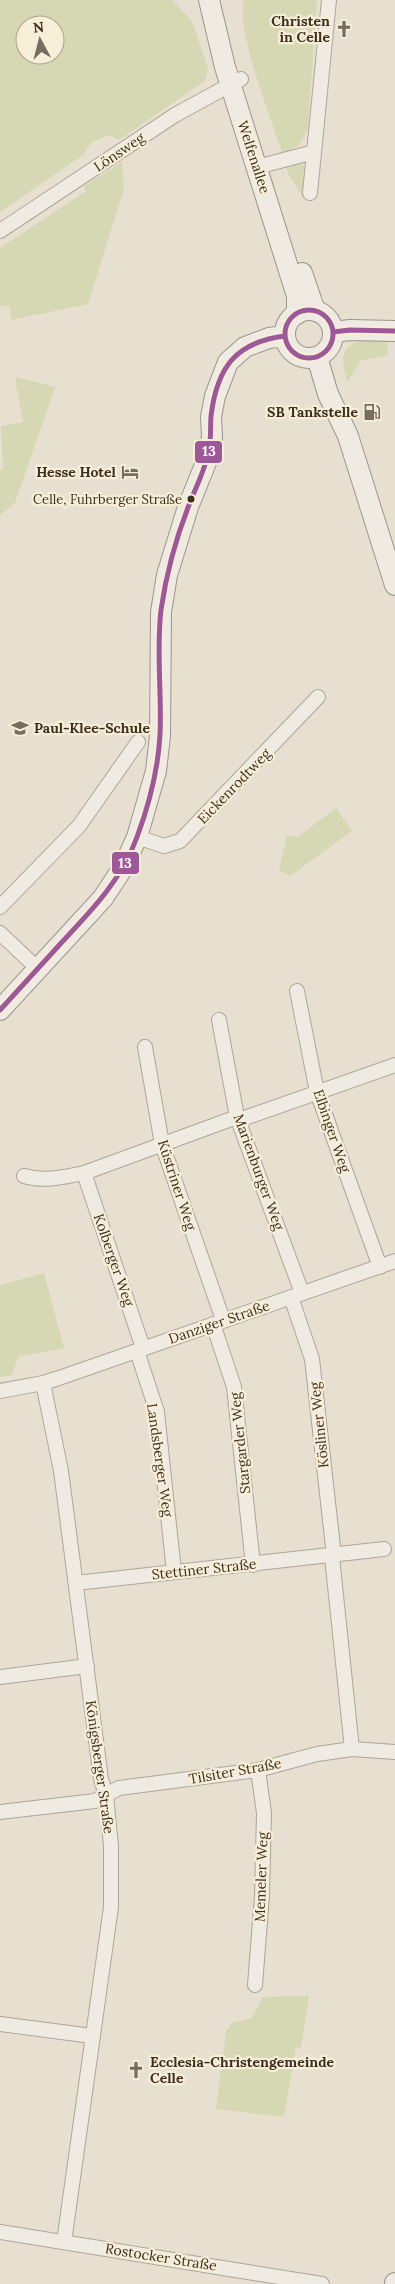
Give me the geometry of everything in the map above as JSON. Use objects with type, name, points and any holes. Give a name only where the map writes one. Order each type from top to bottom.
[{"type":"main road","name":"Welfenallee","points":[[209,0],[214,28],[236,82],[306,313],[326,318],[333,332]]},
{"type":"main road","name":"Welfenallee","points":[[222,0],[236,82]]},
{"type":"main road","points":[[306,313],[287,324],[285,336],[287,345],[298,356],[306,359],[317,357],[326,351],[330,345],[333,332],[350,330],[395,331]]},
{"type":"main road","points":[[0,1010],[102,898],[124,866],[137,837],[156,771],[160,736],[161,612],[167,575],[188,507],[207,460],[212,436],[211,416],[215,396],[228,362],[245,347],[269,338],[285,336]]},
{"type":"main road","points":[[317,357],[328,394],[348,436],[395,585]]},
{"type":"street","points":[[310,193],[329,0]]},
{"type":"street","name":"Lönsweg","points":[[0,231],[168,120],[236,82]]},
{"type":"street","points":[[262,166],[314,152]]},
{"type":"street","name":"Eickenrodtweg","points":[[137,837],[164,846],[180,841],[318,697]]},
{"type":"street","points":[[0,907],[79,826],[138,742]]},
{"type":"street","points":[[0,933],[38,969]]},
{"type":"street","name":"Elbinger Weg","points":[[297,991],[318,1092],[380,1267]]},
{"type":"street","name":"Marienburger Weg","points":[[219,1020],[238,1118],[297,1295]]},
{"type":"street","name":"Küstriner Weg","points":[[145,1047],[162,1144],[218,1322]]},
{"type":"street","points":[[24,1176],[35,1179],[61,1178],[84,1172],[395,1065]]},
{"type":"street","name":"Kolberger Weg","points":[[84,1172],[140,1350]]},
{"type":"street","name":"Danziger Straße","points":[[0,1391],[43,1383],[395,1261]]},
{"type":"street","name":"Kösliner Weg","points":[[297,1295],[312,1359],[333,1556]]},
{"type":"street","name":"Stargarder Weg","points":[[218,1322],[234,1386],[253,1565]]},
{"type":"street","name":"Landsberger Weg","points":[[140,1350],[157,1412],[174,1572]]},
{"type":"street","name":"Königsberger Straße","points":[[43,1383],[61,1471],[100,1780],[106,1795],[111,1846],[111,1907],[64,2242]]},
{"type":"street","name":"Stettiner Straße","points":[[76,1583],[384,1550]]},
{"type":"street","points":[[333,1556],[352,1749]]},
{"type":"street","points":[[0,1677],[87,1666]]},
{"type":"street","name":"Tilsiter Straße","points":[[0,1812],[94,1800],[119,1788],[258,1770],[317,1754],[352,1749],[395,1752]]},
{"type":"street","name":"Memeler Weg","points":[[255,1985],[262,1896],[264,1813],[258,1770]]},
{"type":"street","points":[[0,2024],[92,2036]]},
{"type":"street","name":"Rostocker Straße","points":[[0,2232],[322,2284]]},
{"type":"green space","points":[[0,0],[172,0],[192,21],[208,69],[205,81],[119,140],[109,135],[92,142],[83,155],[0,212]]},
{"type":"green space","points":[[244,0],[317,0],[308,127],[299,144],[288,151],[282,152],[249,52],[243,13]]},
{"type":"green space","points":[[122,162],[124,189],[88,304],[11,320],[10,306],[0,306],[0,248],[86,191],[84,186]]},
{"type":"green space","points":[[302,163],[306,170],[307,198],[302,196],[289,175],[286,165]]},
{"type":"green space","points":[[365,340],[387,342],[388,355],[360,361],[348,382],[343,361],[346,350],[356,342]]},
{"type":"green space","points":[[16,377],[55,387],[15,503],[0,515],[0,470],[3,469],[1,426],[23,422]]},
{"type":"green space","points":[[336,808],[352,831],[290,876],[279,870],[287,836],[298,837]]},
{"type":"green space","points":[[44,1273],[64,1348],[18,1357],[12,1375],[0,1377],[0,1285]]},
{"type":"green space","points":[[309,1996],[301,2048],[296,2047],[284,2117],[216,2109],[226,2032],[232,2023],[252,2018],[263,1997]]},
{"type":"transit line","name":"13","points":[[309,310],[318,312],[326,317],[331,325],[333,334],[331,343],[326,351],[318,356],[309,358],[300,356],[292,351],[287,343],[285,334],[287,325],[292,317],[300,312],[309,310]]},
{"type":"transit line","name":"13","points":[[333,332],[350,330],[395,331]]},
{"type":"transit line","name":"13","points":[[0,1010],[106,893],[131,852],[149,800],[159,748],[159,641],[163,597],[180,530],[209,452],[211,416],[218,384],[224,371],[242,351],[268,339],[285,336]]},
{"type":"place","name":"Christen in Celle","points":[[344,29]]},
{"type":"place","name":"SB Tankstelle","points":[[372,412]]},
{"type":"place","name":"Hesse Hotel","points":[[130,472]]},
{"type":"place","name":"Celle, Fuhrberger Straße","points":[[191,499]]},
{"type":"place","name":"Paul-Klee-Schule","points":[[20,728]]},
{"type":"place","name":"Ecclesia-Christengemeinde Celle","points":[[136,2070]]}]
